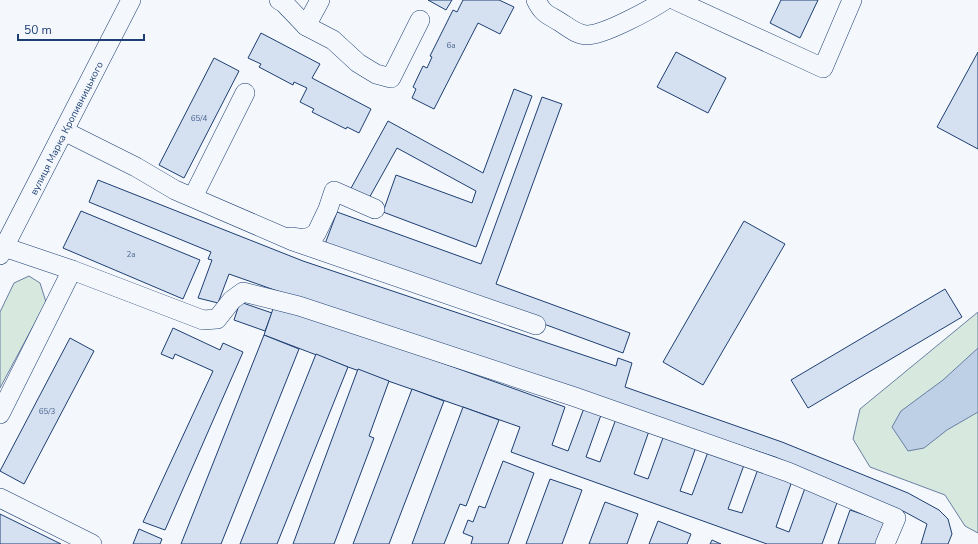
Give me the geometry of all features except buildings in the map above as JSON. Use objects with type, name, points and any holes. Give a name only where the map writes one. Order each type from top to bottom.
[{"type":"street","name":"вулиця Марка Кропивницького","points":[[2,251],[131,0]]},
{"type":"street","points":[[279,0],[284,3],[306,26],[333,40],[358,63],[376,74],[391,78],[420,20]]},
{"type":"street","points":[[306,26],[320,0]]},
{"type":"street","points":[[536,0],[541,10],[573,31],[586,35],[601,33],[653,8],[665,0]]},
{"type":"street","points":[[675,0],[823,68],[852,0]]},
{"type":"street","points":[[193,197],[245,93]]},
{"type":"street","points":[[64,131],[136,167],[175,190],[293,241],[536,325]]},
{"type":"street","points":[[282,236],[305,239],[316,234],[328,209],[334,191],[375,209]]},
{"type":"street","points":[[2,251],[72,270],[203,320],[217,319],[232,300],[243,292],[299,306],[575,397],[788,472],[896,518],[885,544]]},
{"type":"street","points":[[0,414],[72,270]]},
{"type":"street","points":[[0,498],[92,544]]},
{"type":"shaded area","points":[[29,276],[40,283],[46,302],[0,388],[0,312],[14,283]]},
{"type":"shaded area","points":[[978,312],[978,533],[965,526],[945,495],[870,467],[853,439],[860,409]]},
{"type":"water","points":[[978,348],[978,412],[947,430],[924,448],[908,451],[892,427],[901,411],[943,380]]}]
